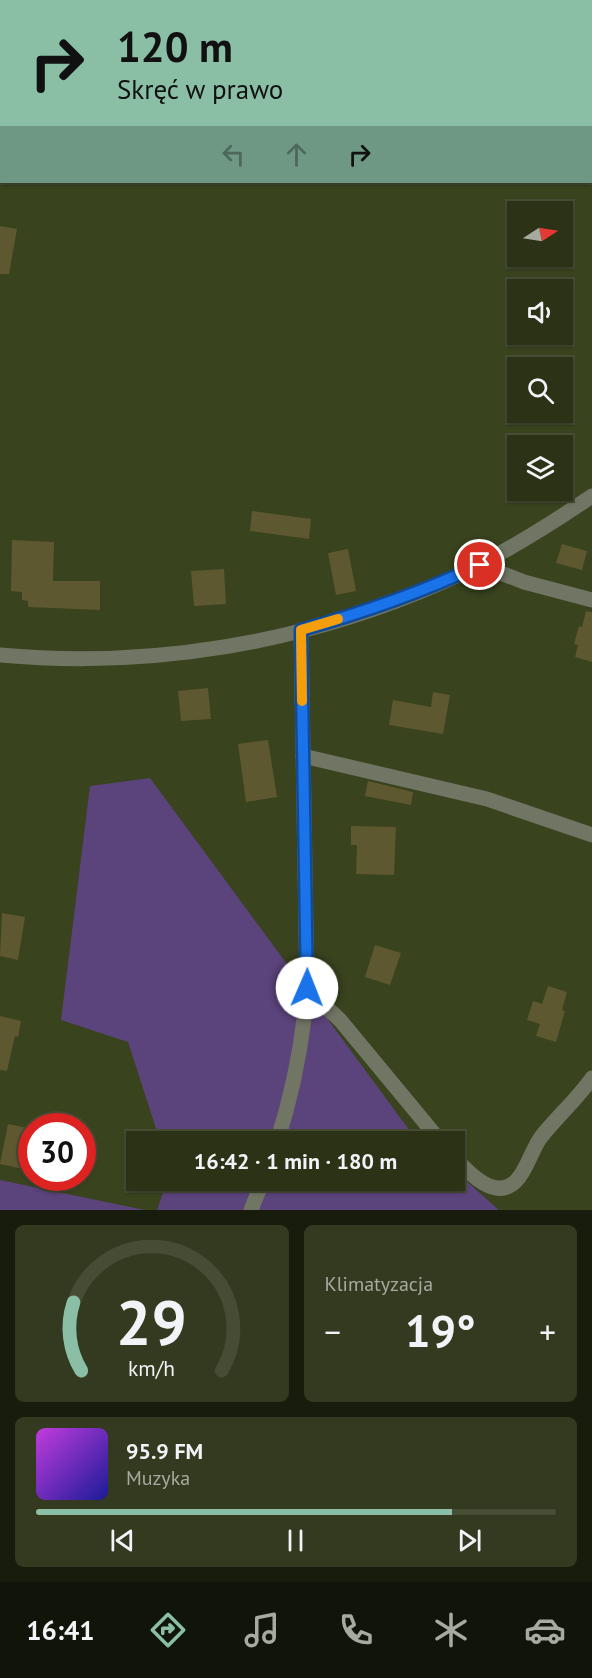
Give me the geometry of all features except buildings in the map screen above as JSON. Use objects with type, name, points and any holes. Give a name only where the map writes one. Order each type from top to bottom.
[{"type":"street","points":[[0,655],[68,659],[137,657],[183,653],[244,643],[301,630],[442,583],[480,565],[592,496]]},
{"type":"street","points":[[480,565],[524,582],[592,600]]},
{"type":"street","points":[[280,1131],[298,1058],[307,988],[301,630]]},
{"type":"street","points":[[303,756],[487,799],[592,835]]},
{"type":"street","points":[[307,988],[340,1020],[432,1131]]},
{"type":"street","points":[[465,1167],[483,1183],[500,1189],[508,1187],[515,1182],[539,1140],[592,1077]]},
{"type":"street","points":[[250,1210],[258,1191]]},
{"type":"shaded area","points":[[150,778],[410,1131],[157,1131],[128,1042],[61,1020],[90,786]]},
{"type":"shaded area","points":[[0,1180],[18,1184],[18,1191],[53,1191],[145,1210],[0,1210]]},
{"type":"shaded area","points":[[465,1180],[499,1210],[157,1210],[164,1191],[465,1191]]},
{"type":"slow traffic","points":[[302,701],[301,630],[338,619]]},
{"type":"route","points":[[307,988],[301,630],[393,601],[442,583],[480,565]]}]
